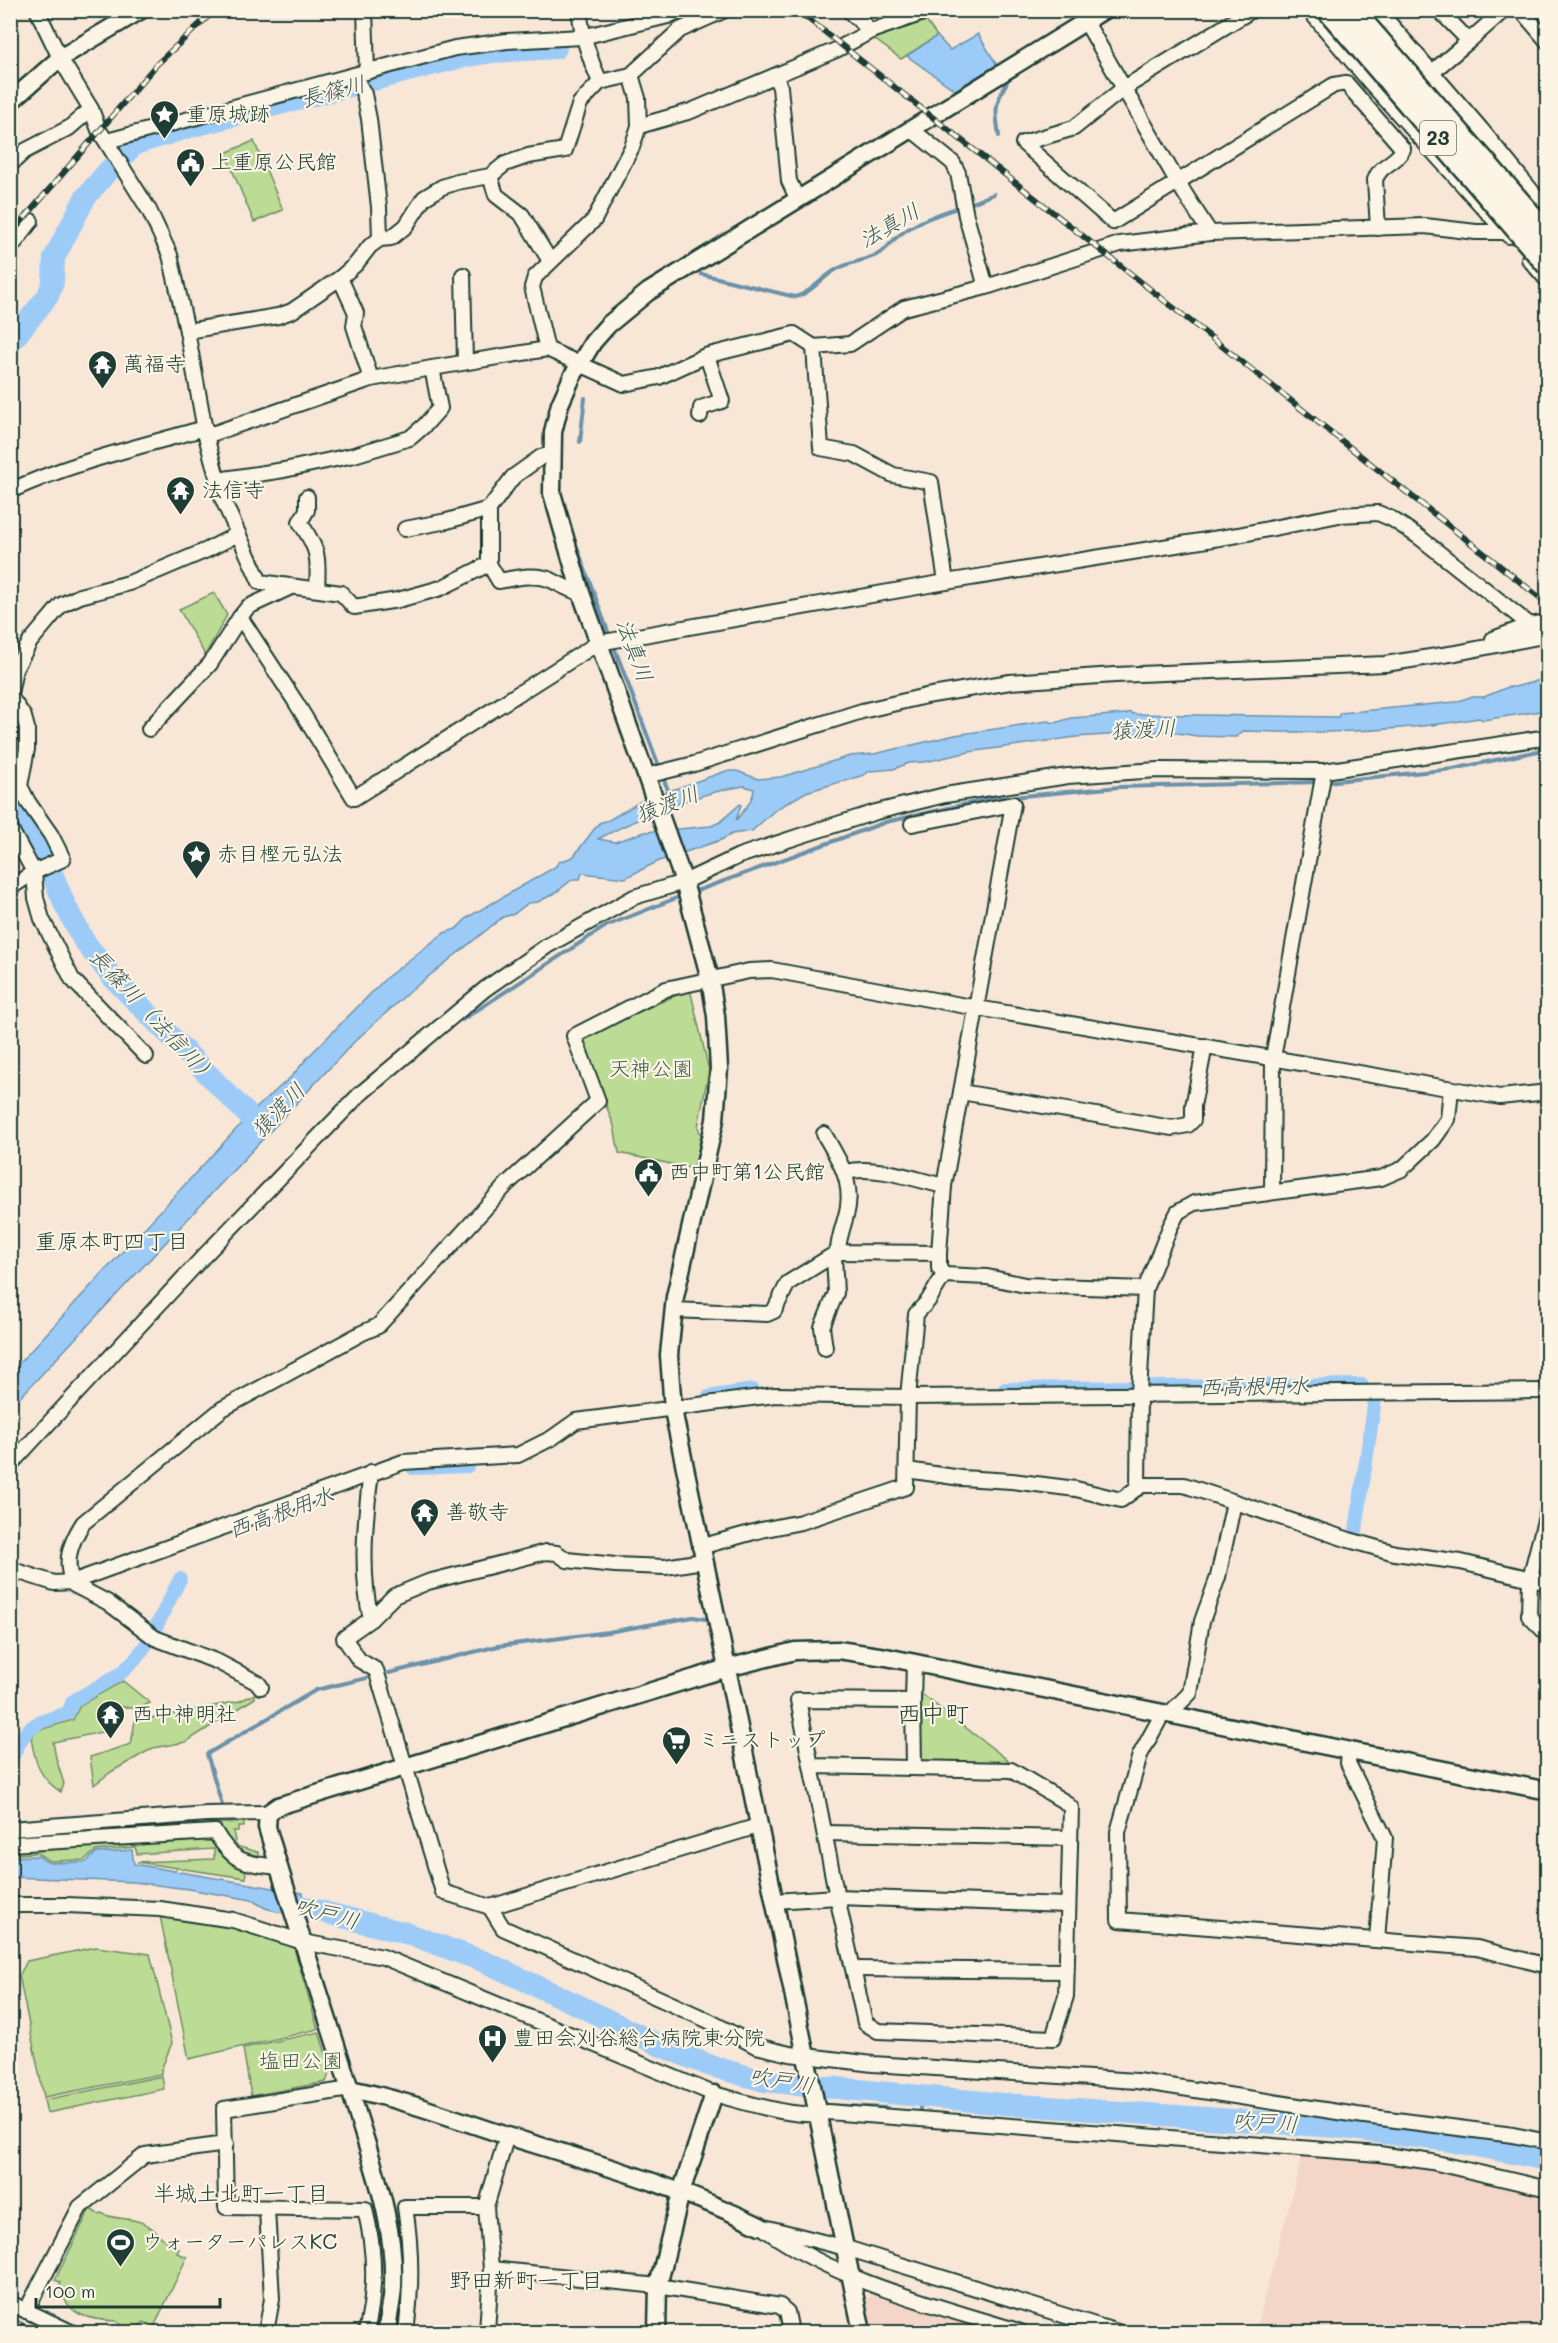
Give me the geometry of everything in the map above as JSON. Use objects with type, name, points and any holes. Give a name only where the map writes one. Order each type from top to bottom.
[{"type":"highway","name":"23","points":[[1328,10],[1540,264]]},
{"type":"highway","name":"23","points":[[1352,10],[1548,236]]},
{"type":"street","points":[[37,10],[60,58],[91,109],[96,123],[149,210],[170,255],[188,331],[206,432],[223,500],[237,526],[238,534],[260,582],[341,593],[354,607],[398,600],[441,588],[489,564]]},
{"type":"street","points":[[44,10],[45,27]]},
{"type":"street","points":[[10,102],[60,58],[141,10]]},
{"type":"street","points":[[365,10],[359,76],[364,94],[378,196],[380,239]]},
{"type":"street","points":[[579,10],[582,37],[600,82]]},
{"type":"street","points":[[107,141],[359,76],[455,48],[507,41],[582,37],[668,16],[680,10]]},
{"type":"street","points":[[188,331],[278,316],[292,311],[340,278],[356,264],[370,246],[380,239],[391,238],[406,226],[424,198],[442,187],[490,176],[505,164],[528,156],[565,150],[580,103],[600,82],[631,75],[681,30],[725,10]]},
{"type":"street","points":[[848,10],[871,31]]},
{"type":"street","points":[[639,126],[691,111],[836,50],[871,31],[932,10]]},
{"type":"street","points":[[862,2332],[673,1410],[669,1355],[673,1310],[715,1120],[719,1089],[719,1040],[710,979],[656,773],[607,642],[581,593],[552,493],[553,432],[560,404],[593,342],[608,325],[648,292],[910,129],[1083,16],[1104,10]]},
{"type":"street","points":[[1252,10],[1124,88],[1074,128],[1023,143],[1113,222],[1334,85],[1346,83],[1403,149],[1401,155],[1377,173],[1375,180],[1378,228]]},
{"type":"street","points":[[1309,10],[1377,90],[1506,232],[1540,264],[1548,281]]},
{"type":"street","points":[[10,491],[35,479],[85,462],[206,432],[372,379],[432,368],[547,349],[624,384],[659,377],[707,356],[794,334],[814,347],[850,344],[904,308],[986,286],[1120,244],[1210,233],[1425,226],[1476,232],[1506,232],[1548,211],[1378,10]]},
{"type":"street","points":[[1439,10],[1469,41]]},
{"type":"street","points":[[1431,73],[1504,10]]},
{"type":"street","points":[[1521,10],[1548,42]]},
{"type":"street","points":[[1083,16],[1178,183],[1210,233]]},
{"type":"street","points":[[547,349],[532,287],[535,277],[594,220],[632,147],[639,126],[638,98],[631,75]]},
{"type":"street","points":[[775,76],[780,87],[789,181],[797,198]]},
{"type":"street","points":[[10,165],[25,152],[69,128],[91,109]]},
{"type":"street","points":[[910,129],[953,163],[958,173],[966,216],[986,286]]},
{"type":"street","points":[[490,176],[496,195],[522,215],[550,261]]},
{"type":"street","points":[[10,249],[31,221]]},
{"type":"street","points":[[1540,264],[1548,254]]},
{"type":"street","points":[[463,275],[465,362]]},
{"type":"street","points":[[340,278],[356,313],[354,326],[372,379]]},
{"type":"street","points":[[814,347],[821,448],[854,454],[893,475],[931,482],[946,582]]},
{"type":"street","points":[[700,416],[700,408],[722,401],[707,356]]},
{"type":"street","points":[[218,480],[284,470],[354,455],[410,438],[440,408],[432,368]]},
{"type":"street","points":[[552,454],[541,457],[513,477],[489,509],[489,564],[499,581],[527,576],[549,579],[566,589],[581,593]]},
{"type":"street","points":[[307,497],[307,510],[300,522],[315,546],[318,561],[317,589]]},
{"type":"street","points":[[405,529],[447,521],[489,509]]},
{"type":"street","points":[[240,617],[295,700],[354,798],[607,642],[946,582],[1238,535],[1340,515],[1378,513],[1392,519],[1419,537],[1530,625]]},
{"type":"street","points":[[36,898],[15,885],[34,872],[63,859],[51,835],[20,786],[27,749],[27,728],[24,717],[10,695],[15,669],[30,642],[61,605],[80,596],[136,580],[238,534]]},
{"type":"street","points":[[149,729],[210,664],[248,608],[291,587]]},
{"type":"street","points":[[1456,653],[1530,625],[1548,622]]},
{"type":"street","points":[[656,773],[694,764],[862,711],[926,696],[1010,682],[1115,675],[1385,664],[1548,635]]},
{"type":"street","points":[[10,1465],[306,1149],[367,1088],[485,988],[547,946],[634,897],[684,882],[739,856],[806,834],[876,812],[945,795],[1068,776],[1125,772],[1158,770],[1324,771],[1548,737]]},
{"type":"street","points":[[1272,1191],[1273,1058],[1324,771]]},
{"type":"street","points":[[912,824],[1013,804],[944,1186],[939,1269],[944,1275],[987,1278],[1025,1285],[1145,1289]]},
{"type":"street","points":[[10,828],[15,845],[34,872],[36,898],[42,920],[72,980],[146,1056]]},
{"type":"street","points":[[261,1687],[258,1683],[218,1662],[155,1638],[107,1602],[74,1585],[68,1556],[75,1534],[82,1523],[222,1409],[378,1326],[508,1183],[598,1101],[574,1036],[666,989],[749,971],[772,970],[977,1008],[1500,1097],[1548,1092]]},
{"type":"street","points":[[962,1092],[1172,1128],[1188,1125],[1193,1120],[1193,1106],[1205,1046]]},
{"type":"street","points":[[1138,1488],[1139,1393],[1145,1289],[1161,1247],[1178,1212],[1194,1203],[1381,1178],[1402,1169],[1433,1140],[1448,1119],[1451,1089]]},
{"type":"street","points":[[824,1134],[845,1172],[849,1204],[836,1255],[836,1293],[822,1327],[825,1348]]},
{"type":"street","points":[[845,1172],[860,1169],[876,1171],[944,1186]]},
{"type":"street","points":[[673,1310],[767,1314],[774,1311],[788,1283],[836,1255],[939,1253]]},
{"type":"street","points":[[758,1826],[490,1906],[443,1892],[376,1670],[360,1660],[345,1638],[394,1596],[428,1582],[546,1551],[556,1553],[567,1560],[665,1567],[761,1530],[801,1522],[906,1487],[908,1397],[916,1314],[928,1301],[944,1275]]},
{"type":"street","points":[[10,1569],[54,1584],[72,1582],[402,1462],[518,1455],[552,1438],[576,1421],[775,1395],[908,1397],[1139,1393],[1548,1391]]},
{"type":"street","points":[[907,1470],[961,1478],[1012,1481],[1076,1489],[1120,1500],[1141,1485],[1184,1485],[1349,1540],[1395,1552],[1461,1562],[1548,1583]]},
{"type":"street","points":[[371,1472],[366,1513],[366,1598],[371,1618]]},
{"type":"street","points":[[1234,1502],[1218,1577],[1202,1621],[1190,1693],[1166,1714],[1140,1755],[1118,1832],[1119,1920],[1477,1948],[1548,1966]]},
{"type":"street","points":[[1548,1509],[1530,1578],[1529,1617],[1548,1635]]},
{"type":"street","points":[[10,1829],[207,1814],[268,1813],[278,1806],[727,1668],[795,1651],[838,1650],[914,1663],[1548,1791]]},
{"type":"street","points":[[914,1663],[914,1767]]},
{"type":"street","points":[[812,1766],[1011,1770],[1060,1798],[1071,1808],[1066,1996],[1053,2038],[878,2031],[865,2022],[855,1969],[837,1898],[798,1700],[913,1701]]},
{"type":"street","points":[[1349,1751],[1348,1763],[1385,1838],[1377,1940]]},
{"type":"street","points":[[268,1813],[267,1827],[386,2210],[393,2286],[386,2332]]},
{"type":"street","points":[[10,1844],[215,1832],[232,1857],[280,1870]]},
{"type":"street","points":[[826,1833],[1070,1838]]},
{"type":"street","points":[[774,1900],[837,1898],[1067,1905]]},
{"type":"street","points":[[10,1905],[160,1909],[233,1920],[383,1957],[714,2094],[770,2109],[819,2115],[827,2112],[1379,2154],[1432,2162],[1548,2189]]},
{"type":"street","points":[[490,1906],[502,1928],[707,2020],[756,2046],[806,2057],[873,2064],[1137,2081],[1548,2142]]},
{"type":"street","points":[[855,1969],[1066,1971]]},
{"type":"street","points":[[366,2332],[373,2265],[370,2229],[365,2209],[226,2207],[224,2109],[350,2089],[391,2097],[681,2192],[728,2210],[760,2226],[788,2246],[851,2276],[1021,2332]]},
{"type":"street","points":[[657,2332],[658,2286],[681,2192],[714,2094]]},
{"type":"street","points":[[487,2332],[491,2269],[486,2207],[507,2135]]},
{"type":"street","points":[[26,2311],[80,2207],[145,2154],[226,2144]]},
{"type":"street","points":[[406,2332],[412,2268],[405,2207],[486,2207]]},
{"type":"street","points":[[266,2332],[272,2299],[267,2209]]},
{"type":"street","points":[[760,2226],[846,2248],[1118,2332]]},
{"type":"street","points":[[491,2269],[658,2286],[780,2306],[787,2312],[791,2332]]},
{"type":"street","points":[[10,2303],[71,2332]]},
{"type":"shaded area","points":[[1303,2153],[1434,2167],[1547,2194],[1547,2332],[1255,2332]]},
{"type":"shaded area","points":[[872,2295],[990,2332],[872,2332],[865,2300]]},
{"type":"green space","points":[[926,21],[937,36],[901,59],[873,38]]},
{"type":"green space","points":[[254,141],[283,210],[254,222],[225,153]]},
{"type":"green space","points":[[214,593],[227,615],[205,655],[179,609]]},
{"type":"green space","name":"天神公園","points":[[690,989],[709,1070],[698,1127],[701,1135],[695,1169],[619,1153],[614,1126],[580,1038]]},
{"type":"green space","points":[[123,1681],[150,1703],[138,1709],[107,1705],[112,1730],[53,1742],[64,1784],[61,1792],[39,1769],[31,1738],[36,1731],[73,1720],[80,1705]]},
{"type":"green space","points":[[919,1692],[1013,1764],[923,1763],[918,1758]]},
{"type":"green space","points":[[255,1694],[255,1698],[186,1742],[153,1748],[111,1772],[94,1785],[90,1757],[131,1744],[135,1721],[240,1701]]},
{"type":"green space","points":[[244,1822],[244,1827],[238,1827],[238,1831],[233,1831],[236,1846],[258,1852],[262,1870],[245,1865],[246,1878],[137,1862],[214,1859],[214,1849],[137,1854],[135,1847],[96,1851],[84,1860],[50,1861],[37,1853],[11,1855],[11,1835]]},
{"type":"green space","points":[[160,1916],[231,1925],[290,1942],[294,1948],[318,2029],[189,2059]]},
{"type":"green space","points":[[96,1947],[150,1954],[172,2043],[161,2074],[44,2097],[19,1976],[27,1961]]},
{"type":"green space","name":"塩田公園","points":[[319,2032],[331,2069],[326,2082],[251,2096],[243,2048]]},
{"type":"green space","points":[[162,2076],[164,2089],[47,2113],[44,2100]]},
{"type":"green space","name":"ウォーターパレスKC","points":[[90,2209],[98,2214],[141,2222],[179,2249],[177,2253],[187,2257],[154,2327],[144,2322],[138,2327],[123,2327],[116,2321],[87,2317],[72,2309],[66,2302],[60,2282],[55,2280]]},
{"type":"water","points":[[978,34],[997,65],[955,90],[907,56],[937,36],[950,50]]},
{"type":"water","name":"猿渡川","points":[[1547,678],[1547,710],[1483,720],[1479,718],[1361,731],[1243,731],[1236,737],[1197,736],[1165,731],[1076,737],[909,763],[894,769],[870,771],[864,775],[806,792],[775,810],[752,831],[732,834],[721,840],[659,861],[625,878],[582,873],[580,879],[573,879],[555,893],[538,902],[528,903],[514,914],[503,917],[409,992],[355,1041],[11,1407],[10,1373],[242,1123],[229,1103],[238,1094],[253,1111],[292,1076],[386,978],[444,933],[456,929],[468,917],[555,867],[559,862],[573,857],[599,823],[609,820],[641,801],[726,771],[737,771],[758,779],[781,777],[850,756],[874,754],[955,735],[1048,721],[1055,723],[1071,718],[1130,712],[1133,714],[1338,717],[1340,713],[1456,702],[1470,697],[1484,697],[1508,687]],"holes":[[[744,786],[754,789],[750,802],[736,820],[740,804],[720,822],[711,826],[645,832],[615,842],[598,839],[650,814],[687,800]]]},
{"type":"water","points":[[132,1850],[134,1864],[303,1893],[310,1920],[265,1908],[252,1900],[188,1889],[133,1882],[11,1877],[11,1857],[38,1856],[49,1863],[86,1862],[96,1853]]},
{"type":"waterway","name":"長篠川","points":[[10,343],[48,296],[53,282],[54,258],[85,198],[135,144],[190,127],[462,57],[493,52],[556,48]]},
{"type":"waterway","name":"法真川","points":[[999,136],[997,108],[1007,82]]},
{"type":"waterway","name":"法真川","points":[[967,205],[994,194]]},
{"type":"waterway","name":"法真川","points":[[701,274],[795,297],[807,292],[837,269],[880,253],[897,237],[919,223],[960,207]]},
{"type":"waterway","name":"法真川","points":[[580,442],[585,398]]},
{"type":"waterway","name":"法真川","points":[[572,534],[610,637]]},
{"type":"waterway","name":"法真川","points":[[613,644],[660,769]]},
{"type":"waterway","name":"長篠川（法信川）","points":[[10,727],[10,750]]},
{"type":"waterway","points":[[1326,782],[1453,769],[1548,749]]},
{"type":"waterway","name":"法真川","points":[[662,776],[670,794]]},
{"type":"waterway","points":[[691,893],[886,822],[989,799],[1119,787],[1319,782]]},
{"type":"waterway","name":"長篠川（法信川）","points":[[10,800],[46,859],[65,905],[84,941],[113,978],[253,1120]]},
{"type":"waterway","points":[[462,1020],[606,926],[684,895]]},
{"type":"waterway","name":"西高根用水","points":[[1145,1387],[1362,1385]]},
{"type":"waterway","name":"西高根用水","points":[[1005,1389],[1135,1387]]},
{"type":"waterway","name":"西高根用水","points":[[708,1397],[753,1390]]},
{"type":"waterway","name":"西高根用水","points":[[1355,1537],[1375,1399]]},
{"type":"waterway","name":"西高根用水","points":[[413,1468],[468,1466]]},
{"type":"waterway","name":"西高根用水","points":[[154,1631],[180,1579]]},
{"type":"waterway","points":[[389,1673],[498,1646],[608,1632],[693,1617],[705,1619]]},
{"type":"waterway","name":"西高根用水","points":[[10,1762],[21,1740],[31,1728],[68,1713],[73,1701],[120,1674],[135,1660],[150,1639]]},
{"type":"waterway","points":[[222,1805],[207,1754],[316,1690],[367,1678]]},
{"type":"waterway","name":"吹戸川","points":[[277,1900],[409,1934],[485,1962],[659,2045],[711,2066],[764,2081],[1004,2104],[1335,2127],[1450,2141],[1548,2160]]},
{"type":"waterway","points":[[920,2095],[920,2110]]},
{"type":"waterway","points":[[829,2105],[887,2108]]},
{"type":"railway","points":[[10,235],[156,65],[215,10]]},
{"type":"railway","points":[[797,10],[1548,604]]},
{"type":"railway","points":[[10,2320],[36,2332]]},
{"type":"place","name":"重原城跡","points":[[165,140]]},
{"type":"place","name":"上重原公民館","points":[[190,188]]},
{"type":"place","name":"萬福寺","points":[[102,390]]},
{"type":"place","name":"法信寺","points":[[181,516]]},
{"type":"place","name":"赤目樫元弘法","points":[[196,880]]},
{"type":"place","name":"西中町第1公民館","points":[[648,1198]]},
{"type":"place","name":"善敬寺","points":[[425,1538]]},
{"type":"place","name":"西中神明社","points":[[111,1740]]},
{"type":"place","name":"ミニストップ","points":[[677,1766]]},
{"type":"place","name":"豊田会刈谷総合病院東分院","points":[[492,2064]]},
{"type":"place","name":"ウォーターパレスKC","points":[[121,2268]]},
{"type":"district","name":"重原本町四丁目","points":[[112,1241]]},
{"type":"district","name":"西中町","points":[[933,1714]]},
{"type":"district","name":"半城土北町一丁目","points":[[241,2193]]},
{"type":"district","name":"野田新町一丁目","points":[[526,2280]]}]
